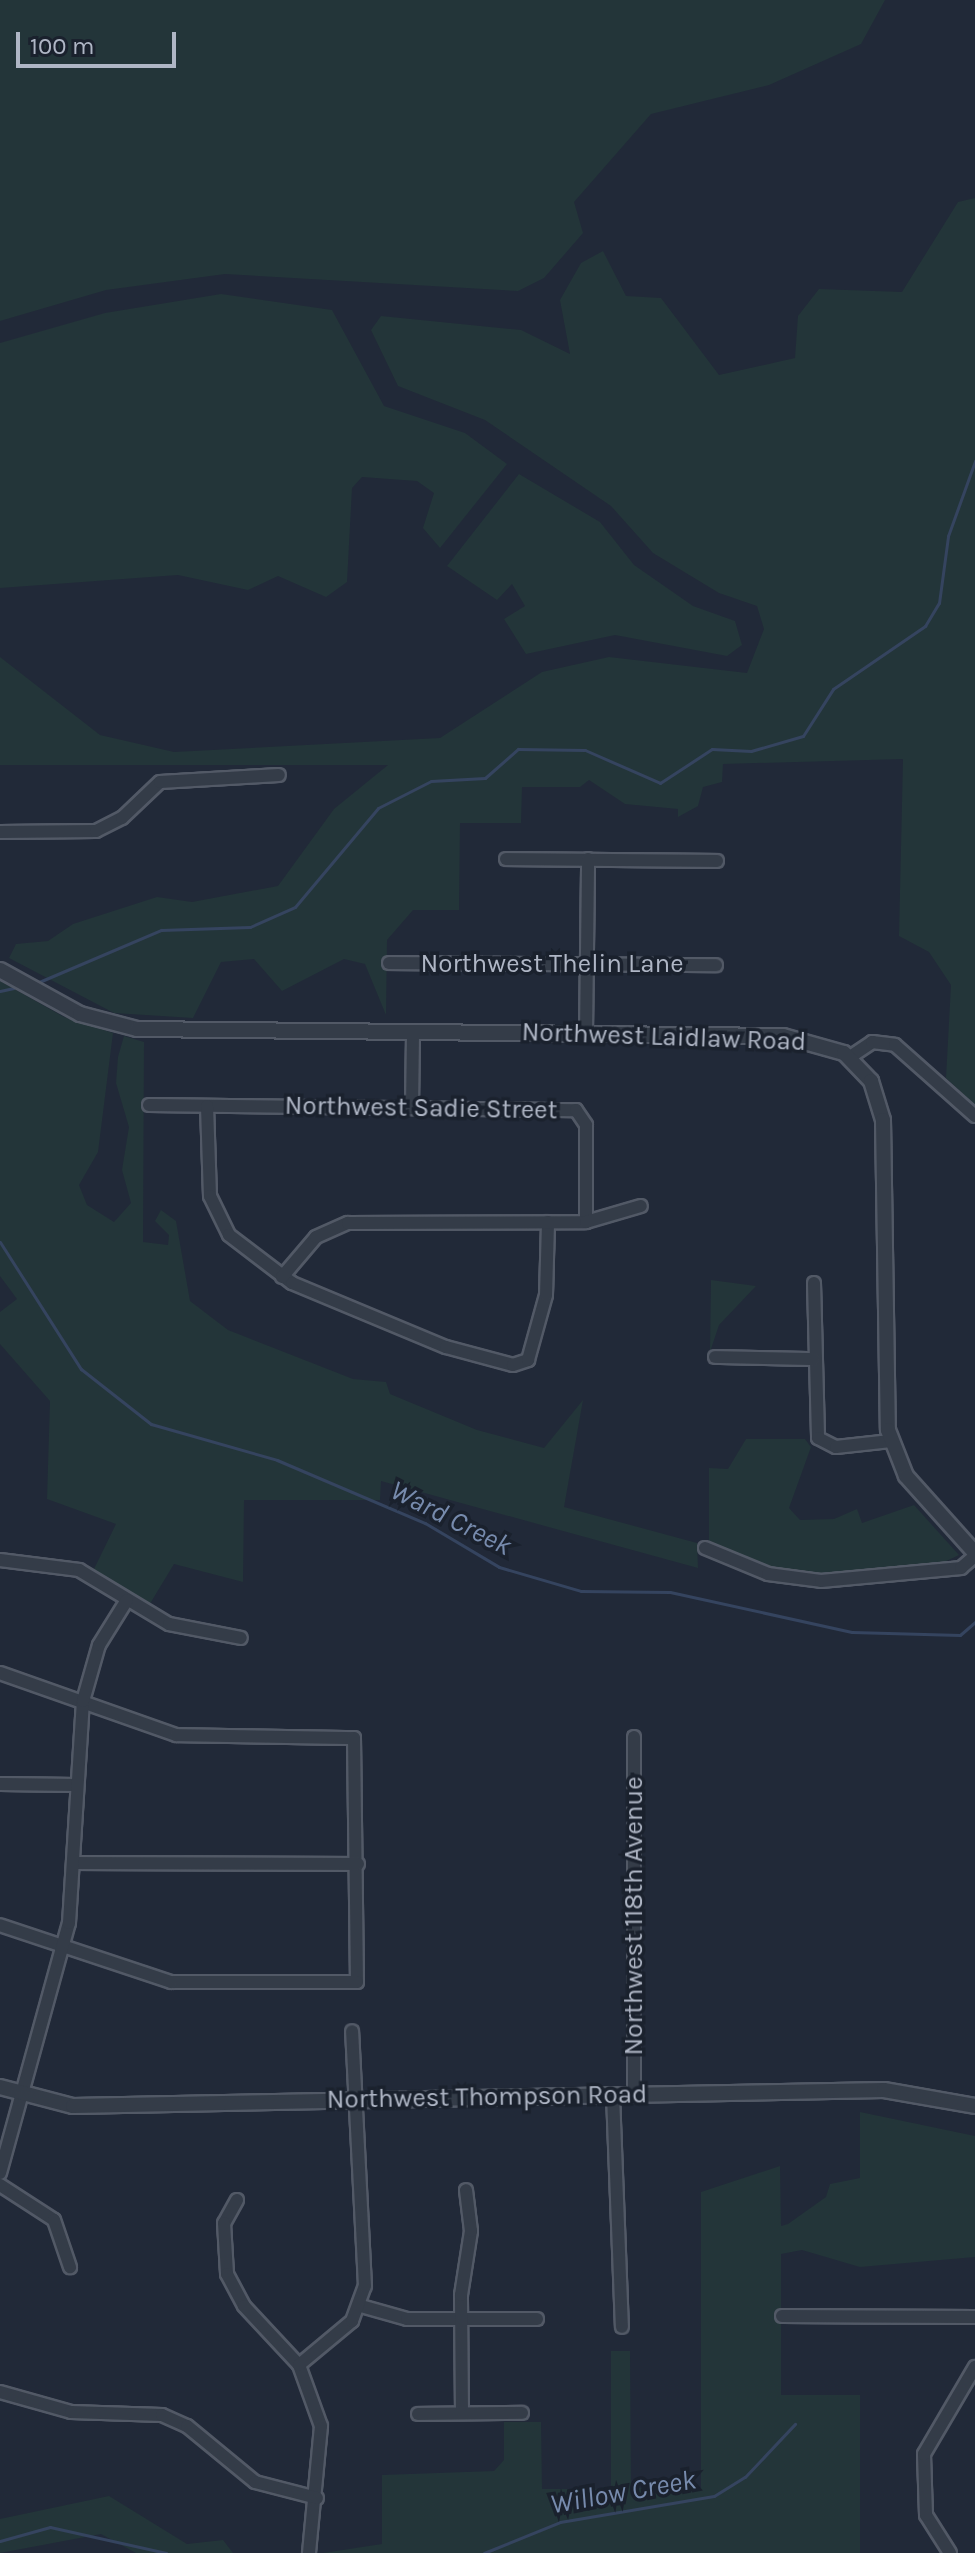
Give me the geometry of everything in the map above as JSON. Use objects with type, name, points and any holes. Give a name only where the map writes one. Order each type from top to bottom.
[{"type":"street","points":[[0,832],[96,831],[122,818],[160,782],[279,775]]},
{"type":"street","points":[[506,859],[717,861]]},
{"type":"street","points":[[586,1033],[588,859]]},
{"type":"street","name":"Northwest Thelin Lane","points":[[389,963],[716,965]]},
{"type":"street","name":"Northwest Laidlaw Road","points":[[0,970],[66,1008],[124,1027],[783,1036],[850,1057]]},
{"type":"street","points":[[412,1107],[413,1032]]},
{"type":"street","points":[[705,1548],[737,1565],[805,1581],[961,1568],[975,1554],[906,1476],[891,1441],[883,1120],[871,1081],[850,1057],[872,1042],[895,1045],[975,1116]]},
{"type":"street","name":"Northwest Sadie Street","points":[[149,1105],[412,1107],[582,1113],[586,1222]]},
{"type":"street","points":[[207,1106],[214,1210],[229,1235],[282,1277],[437,1344],[523,1363],[546,1295],[548,1222]]},
{"type":"street","points":[[282,1277],[307,1245],[348,1223],[586,1222],[641,1206]]},
{"type":"street","points":[[814,1283],[813,1423],[822,1443],[891,1441]]},
{"type":"street","points":[[715,1357],[814,1359]]},
{"type":"street","points":[[0,1560],[79,1570],[181,1629],[241,1638]]},
{"type":"street","points":[[0,2173],[63,1946],[76,1863],[76,1785],[83,1701],[99,1645],[127,1600]]},
{"type":"street","points":[[0,1673],[185,1737],[356,1740],[357,1982],[171,1982],[0,1925]]},
{"type":"street","name":"Northwest 118th Avenue","points":[[634,1737],[634,2094]]},
{"type":"street","points":[[0,1784],[76,1785]]},
{"type":"street","points":[[76,1863],[358,1864]]},
{"type":"street","points":[[299,2365],[361,2306],[367,2260],[352,2031]]},
{"type":"street","name":"Northwest Thompson Road","points":[[0,2087],[22,2096],[73,2106],[884,2090],[975,2106]]},
{"type":"street","points":[[613,2095],[622,2327]]},
{"type":"street","points":[[0,2185],[54,2220],[70,2267]]},
{"type":"street","points":[[462,2413],[462,2318],[471,2253],[466,2190]]},
{"type":"street","points":[[237,2200],[224,2223],[227,2274],[244,2306],[299,2365],[321,2426],[317,2498],[309,2553]]},
{"type":"street","points":[[361,2306],[407,2319],[537,2319]]},
{"type":"street","points":[[782,2316],[975,2317]]},
{"type":"street","points":[[950,2553],[926,2515],[922,2465],[931,2431],[970,2388],[975,2367]]},
{"type":"street","points":[[2,2398],[71,2412],[162,2415],[187,2426],[255,2482],[317,2498]]},
{"type":"street","points":[[418,2414],[522,2413]]},
{"type":"shaded area","points":[[0,0],[885,0],[861,44],[769,85],[651,114],[574,202],[583,233],[544,278],[518,291],[225,274],[106,290],[0,321]]},
{"type":"shaded area","points":[[975,198],[975,1105],[946,1078],[951,985],[929,952],[899,936],[903,759],[723,764],[722,782],[703,787],[698,806],[678,817],[678,809],[625,804],[589,780],[580,787],[522,787],[521,823],[460,823],[459,910],[413,910],[387,940],[386,1015],[365,964],[344,959],[282,991],[254,959],[221,962],[193,1018],[114,1013],[9,958],[16,944],[48,941],[73,924],[157,897],[192,902],[278,886],[334,809],[388,765],[0,765],[0,657],[100,735],[174,752],[440,738],[542,672],[609,657],[747,673],[764,629],[757,606],[719,593],[653,553],[611,506],[485,420],[398,386],[371,330],[381,316],[521,330],[570,354],[560,300],[581,263],[603,251],[626,296],[661,298],[719,375],[795,358],[798,316],[819,289],[902,292],[958,202]]},
{"type":"shaded area","points":[[221,294],[332,310],[384,406],[465,433],[507,464],[440,548],[423,528],[434,493],[417,481],[362,477],[352,488],[347,582],[326,597],[278,576],[248,590],[178,575],[0,588],[0,343],[105,313]]},
{"type":"shaded area","points":[[519,474],[600,522],[634,565],[693,606],[735,621],[742,645],[727,656],[615,635],[526,654],[504,619],[525,606],[512,584],[497,600],[447,566]]},
{"type":"shaded area","points":[[0,981],[64,1017],[113,1033],[98,1152],[79,1185],[87,1205],[114,1222],[131,1203],[122,1170],[129,1127],[116,1083],[118,1057],[124,1036],[144,1042],[143,1242],[168,1245],[169,1235],[155,1221],[161,1210],[176,1221],[190,1301],[228,1330],[353,1379],[386,1382],[390,1394],[477,1430],[544,1448],[583,1400],[564,1507],[697,1543],[698,1568],[381,1481],[380,1500],[244,1500],[243,1582],[174,1564],[148,1607],[94,1569],[116,1524],[47,1499],[50,1401],[0,1344],[0,1312],[17,1299],[0,1276]]},
{"type":"shaded area","points":[[711,1280],[756,1286],[719,1325],[710,1352]]},
{"type":"shaded area","points":[[746,1439],[805,1439],[811,1447],[789,1508],[800,1520],[834,1519],[857,1509],[862,1523],[914,1505],[959,1555],[940,1564],[840,1578],[777,1574],[709,1547],[709,1468],[728,1469]]},
{"type":"shaded area","points":[[860,2112],[975,2136],[975,2257],[860,2267],[802,2250],[781,2254],[781,2395],[860,2395],[860,2553],[323,2553],[382,2544],[382,2475],[494,2471],[504,2460],[504,2422],[541,2422],[542,2489],[611,2489],[611,2351],[630,2351],[631,2488],[701,2488],[701,2192],[780,2166],[781,2226],[788,2224],[826,2197],[830,2184],[860,2178]]},
{"type":"shaded area","points":[[109,2496],[187,2544],[223,2540],[233,2553],[136,2553],[101,2534],[0,2553],[0,2519]]},
{"type":"waterway","points":[[39,982],[161,930],[250,927],[295,907],[378,808],[431,781],[485,778],[518,749],[585,750],[660,783],[712,749],[751,751],[803,736],[833,689],[925,626],[939,603],[948,536],[975,461]]},
{"type":"waterway","points":[[0,991],[14,988]]},
{"type":"waterway","name":"Ward Creek","points":[[0,1242],[81,1369],[151,1424],[277,1460],[425,1523],[499,1567],[581,1591],[670,1592],[852,1632],[960,1635],[975,1622]]},
{"type":"waterway","name":"Willow Creek","points":[[484,2553],[560,2522],[714,2496],[745,2477],[795,2424]]},
{"type":"waterway","name":"Willow Creek","points":[[0,2541],[50,2527],[166,2553]]}]
